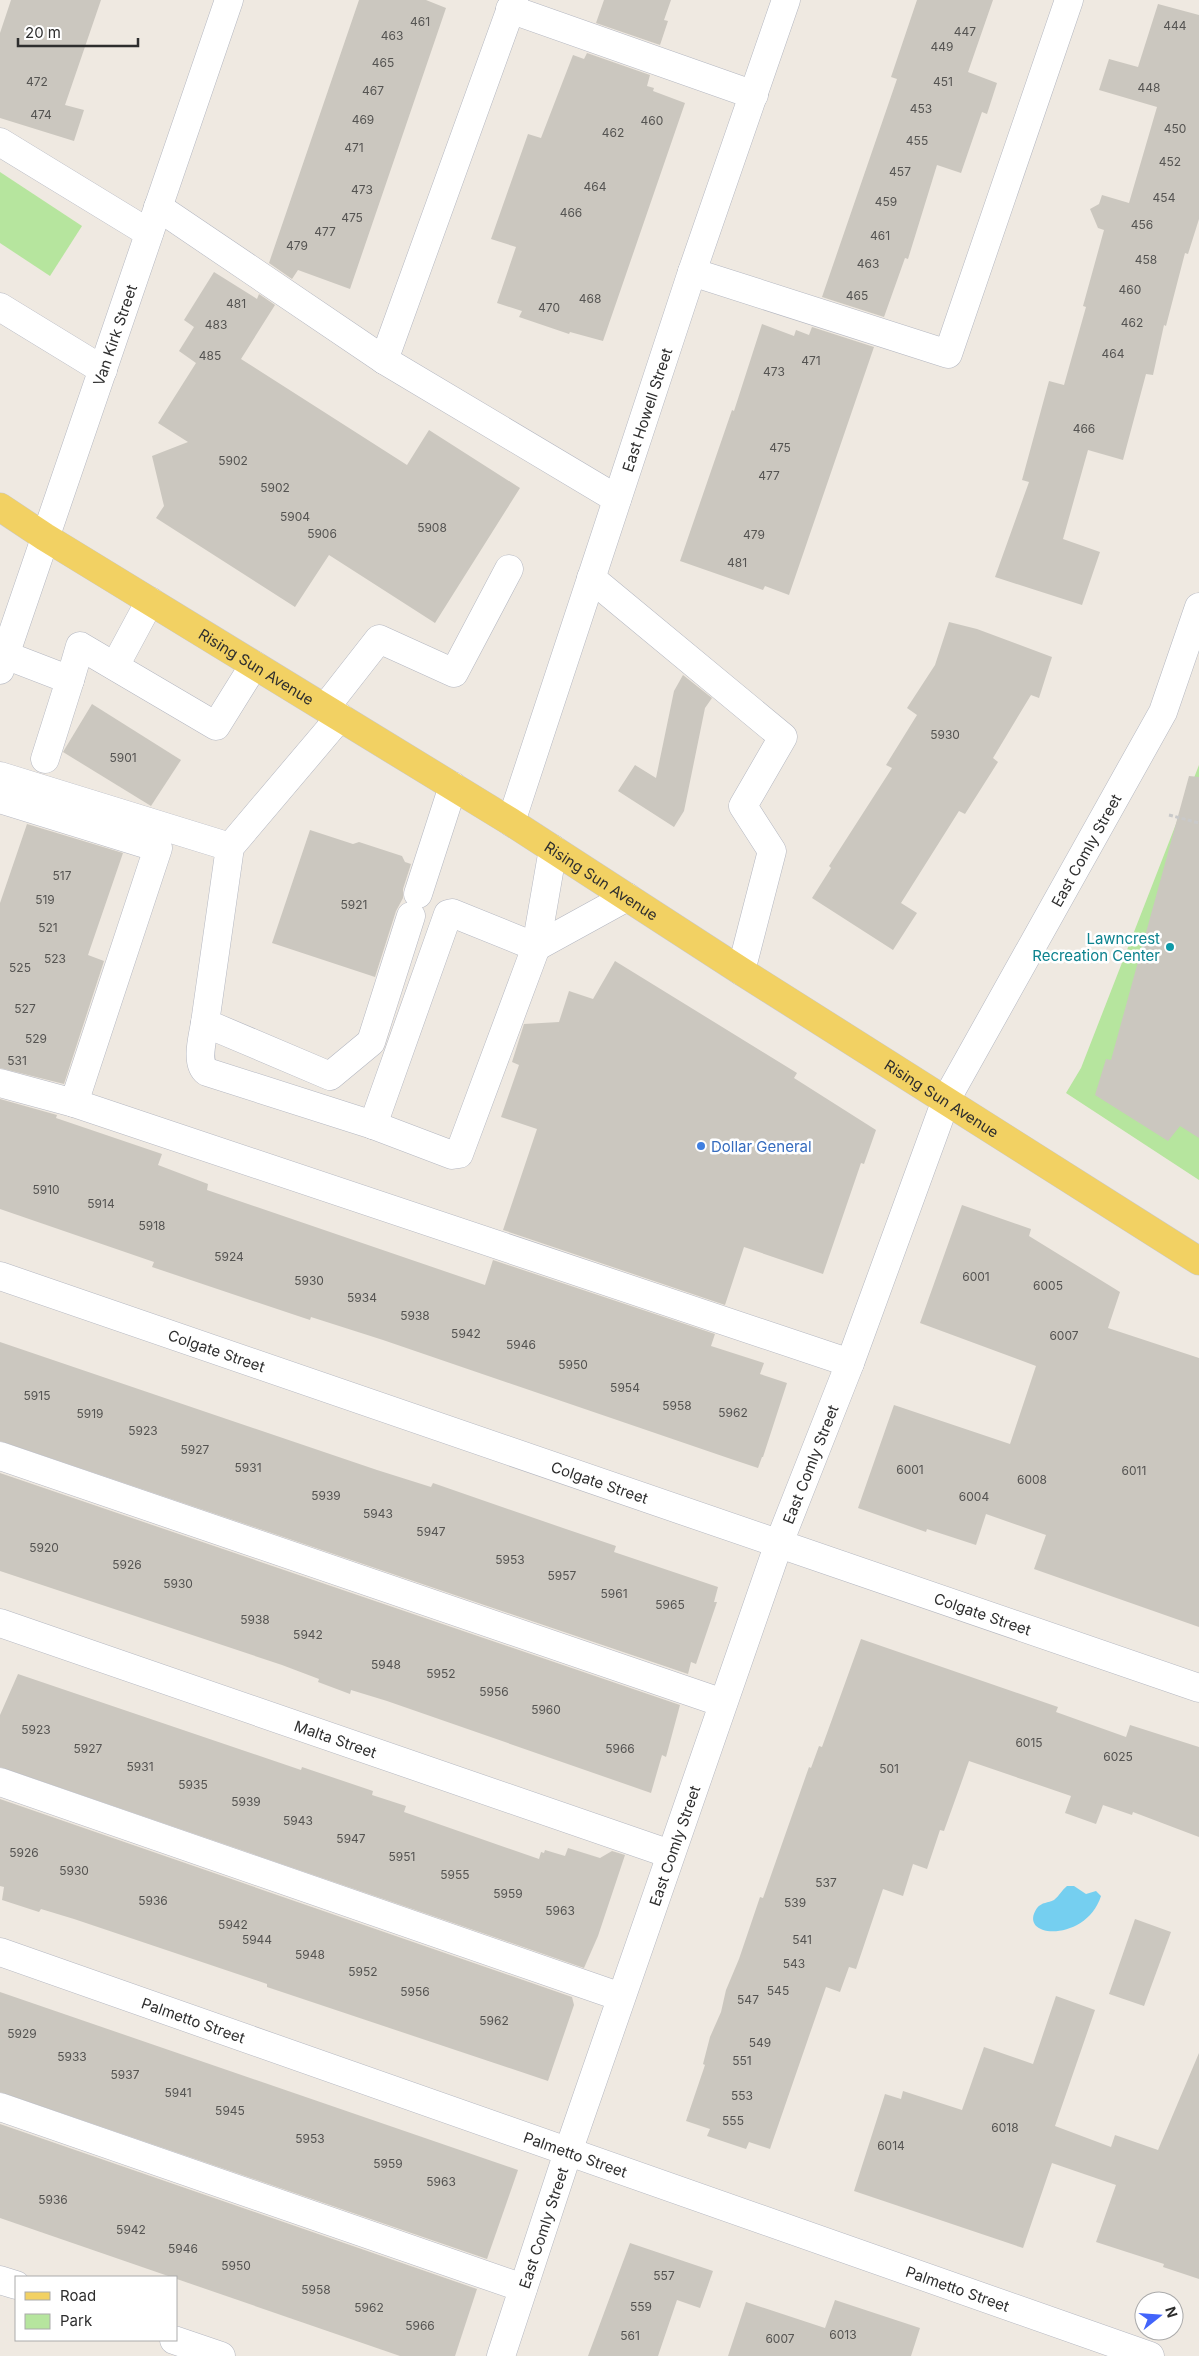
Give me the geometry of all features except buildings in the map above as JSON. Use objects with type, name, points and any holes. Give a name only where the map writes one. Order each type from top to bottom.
[{"type":"main road","name":"Rising Sun Avenue","points":[[0,507],[45,537],[554,849],[742,971],[1199,1260]]},
{"type":"street","name":"Van Kirk Street","points":[[2,663],[229,0]]},
{"type":"street","name":"East Howell Street","points":[[511,822],[692,272],[786,0]]},
{"type":"street","points":[[692,272],[948,354],[1069,0]]},
{"type":"street","points":[[384,360],[512,5],[754,95]]},
{"type":"street","points":[[0,142],[149,233]]},
{"type":"street","points":[[158,207],[384,360],[618,499]]},
{"type":"street","points":[[0,307],[103,370]]},
{"type":"street","points":[[509,569],[454,673],[379,639],[333,713],[230,847],[204,1023],[201,1061],[203,1069],[207,1072],[373,1125],[452,1155],[460,1154],[536,947],[554,849]]},
{"type":"street","points":[[591,578],[783,737],[743,806],[772,850],[742,971]]},
{"type":"street","points":[[115,666],[150,601]]},
{"type":"street","name":"East Comly Street","points":[[501,2356],[621,1997],[779,1543],[850,1363],[946,1100],[1164,712],[1199,607]]},
{"type":"street","points":[[45,758],[80,646],[216,726],[254,664]]},
{"type":"street","points":[[2,663],[70,680]]},
{"type":"street","points":[[0,776],[230,847]]},
{"type":"street","points":[[204,1023],[330,1076],[371,1042],[452,786]]},
{"type":"street","points":[[0,799],[158,848],[74,1103]]},
{"type":"street","points":[[536,947],[627,897]]},
{"type":"street","points":[[373,1125],[448,914],[536,947]]},
{"type":"street","points":[[0,1083],[74,1103],[850,1363]]},
{"type":"street","name":"Colgate Street","points":[[0,1276],[1199,1688]]},
{"type":"street","points":[[0,1456],[723,1703]]},
{"type":"street","name":"Malta Street","points":[[0,1623],[670,1854]]},
{"type":"street","points":[[0,1782],[621,1997]]},
{"type":"street","name":"Palmetto Street","points":[[0,1952],[1150,2356]]},
{"type":"street","points":[[0,2107],[523,2288]]},
{"type":"street","points":[[0,2280],[15,2285]]},
{"type":"street","points":[[177,2341],[221,2356]]},
{"type":"path","points":[[1169,814],[1199,823]]},
{"type":"green space","points":[[0,172],[82,226],[50,276],[0,243]]},
{"type":"green space","name":"Lawncrest Recreation Center","points":[[1199,765],[1199,1180],[1066,1093],[1081,1068]]},
{"type":"water","points":[[1067,1886],[1074,1886],[1086,1894],[1096,1891],[1101,1896],[1093,1911],[1082,1922],[1069,1929],[1044,1930],[1036,1926],[1033,1918],[1037,1908],[1054,1900]]},
{"type":"place","name":"Lawncrest Recreation Center","points":[[1170,947]]},
{"type":"place","name":"Dollar General","points":[[701,1146]]}]
